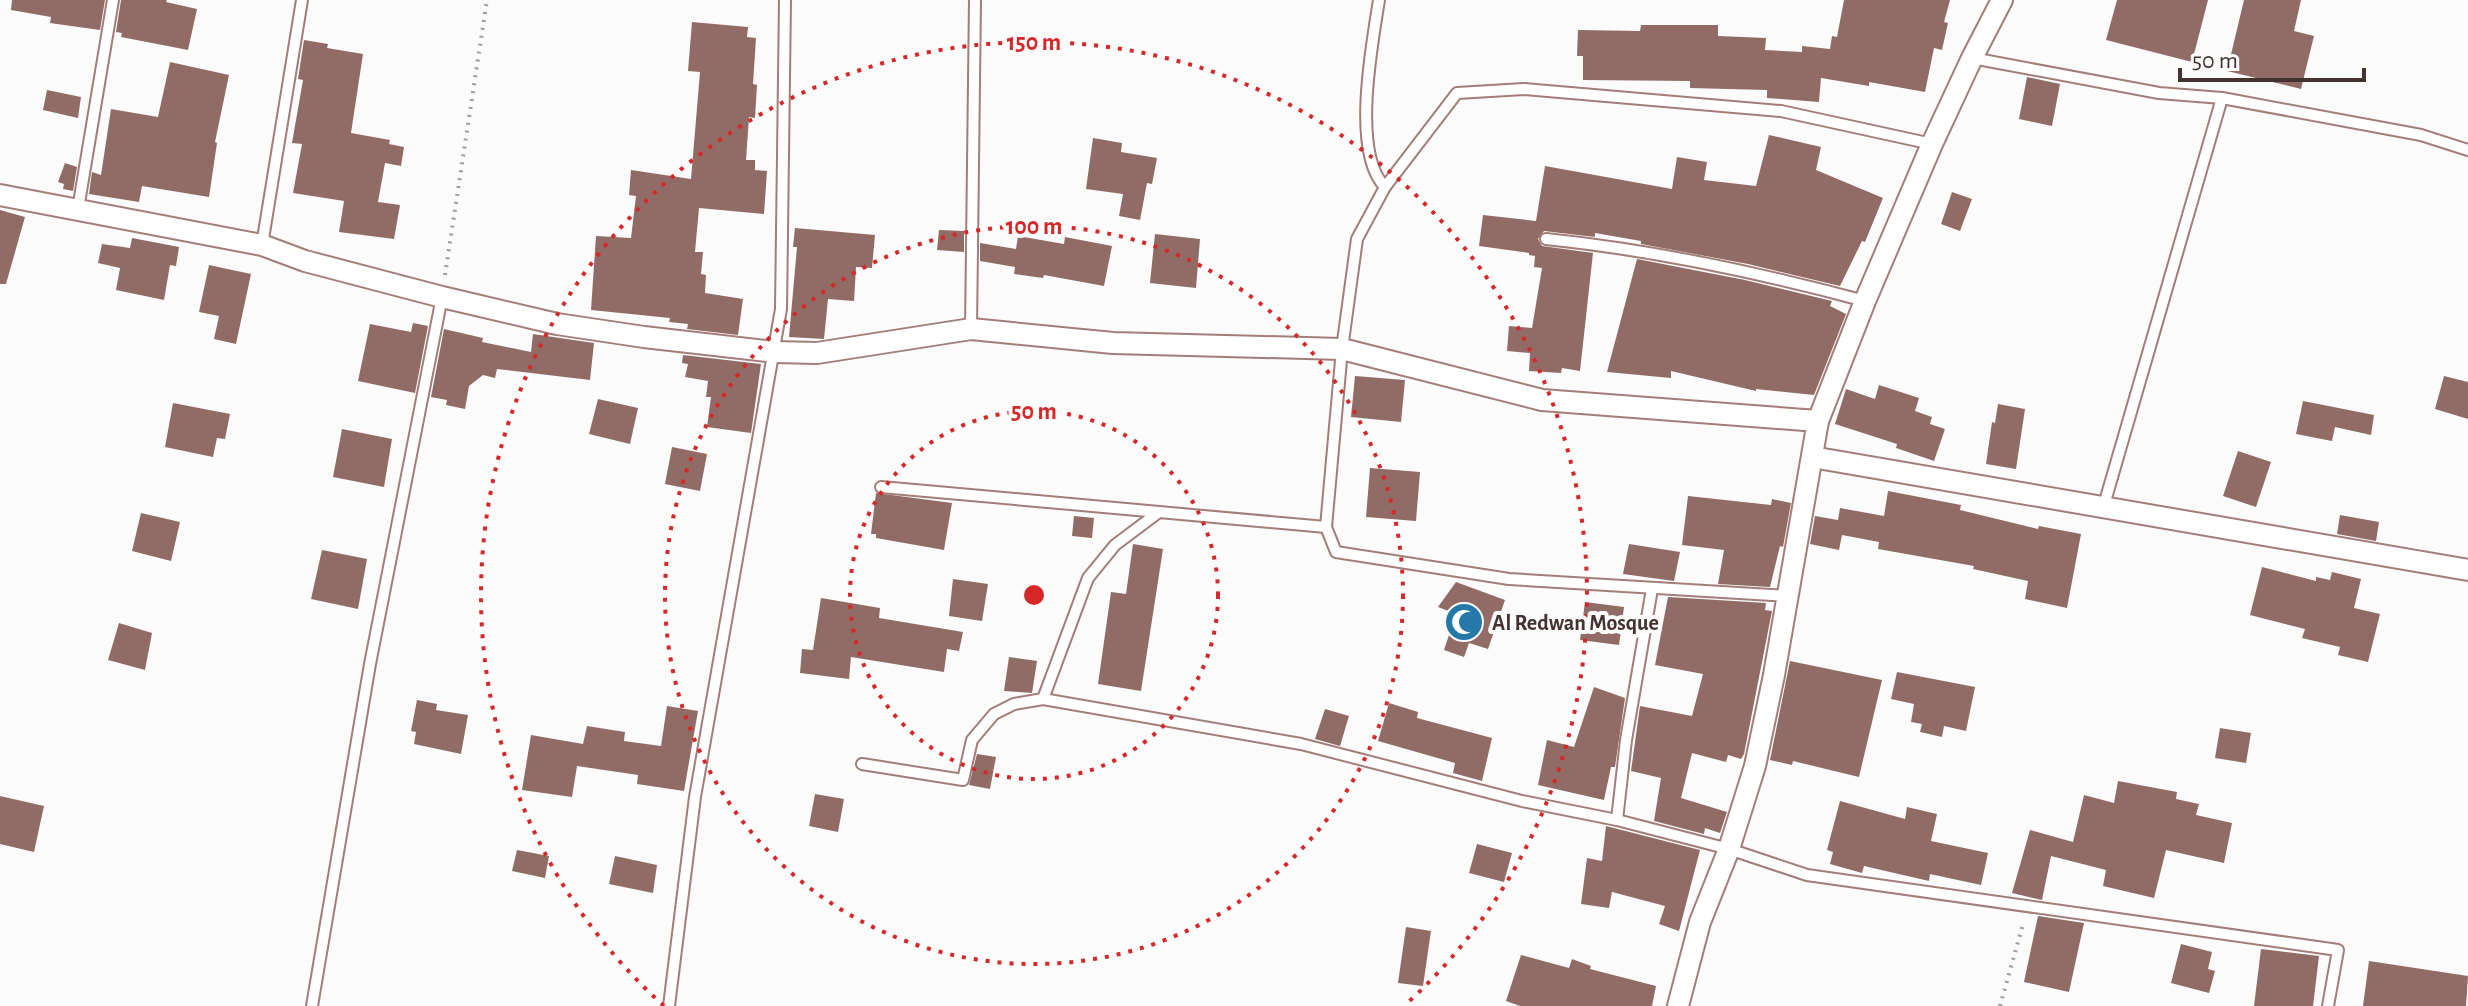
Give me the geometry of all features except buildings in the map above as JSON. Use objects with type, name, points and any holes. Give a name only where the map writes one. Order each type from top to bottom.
[{"type":"street","points":[[1678,1006],[1700,922],[1729,849],[1755,766],[1818,421],[1932,144],[2002,0]]},
{"type":"street","points":[[0,195],[262,245],[305,261],[557,324],[775,352],[817,353],[971,329],[1113,343],[1342,349],[1542,400],[1818,421]]},
{"type":"street","points":[[1812,457],[2468,570]]},
{"type":"lane","points":[[78,209],[113,0]]},
{"type":"lane","points":[[262,245],[302,0]]},
{"type":"lane","points":[[669,1006],[695,797],[781,309],[785,0]]},
{"type":"lane","points":[[971,329],[975,0]]},
{"type":"lane","points":[[1379,0],[1365,108],[1374,176],[1385,187]]},
{"type":"lane","points":[[1972,58],[2159,93],[2222,98],[2421,135],[2468,150]]},
{"type":"lane","points":[[1787,596],[1509,579],[1336,552],[1326,527],[1342,349],[1357,239],[1385,187],[1457,93],[1524,89],[1781,111],[1932,144]]},
{"type":"lane","points":[[2104,505],[2222,98]]},
{"type":"lane","points":[[1546,239],[1590,243],[1767,275],[1865,301]]},
{"type":"lane","points":[[312,1006],[370,664],[442,297]]},
{"type":"lane","points":[[881,487],[1326,527]]},
{"type":"lane","points":[[1043,699],[1088,578],[1115,545],[1159,512]]},
{"type":"lane","points":[[1617,820],[1626,740],[1652,589]]},
{"type":"lane","points":[[862,764],[963,780],[972,740],[994,714],[1014,704],[1043,699],[1301,744],[1522,801],[1617,820],[1729,849],[1807,875],[2338,950],[2328,1006]]},
{"type":"path","points":[[442,297],[487,0]]},
{"type":"path","points":[[2000,1006],[2028,905]]},
{"type":"place","name":"Al Redwan Mosque","points":[[1464,622]]}]
